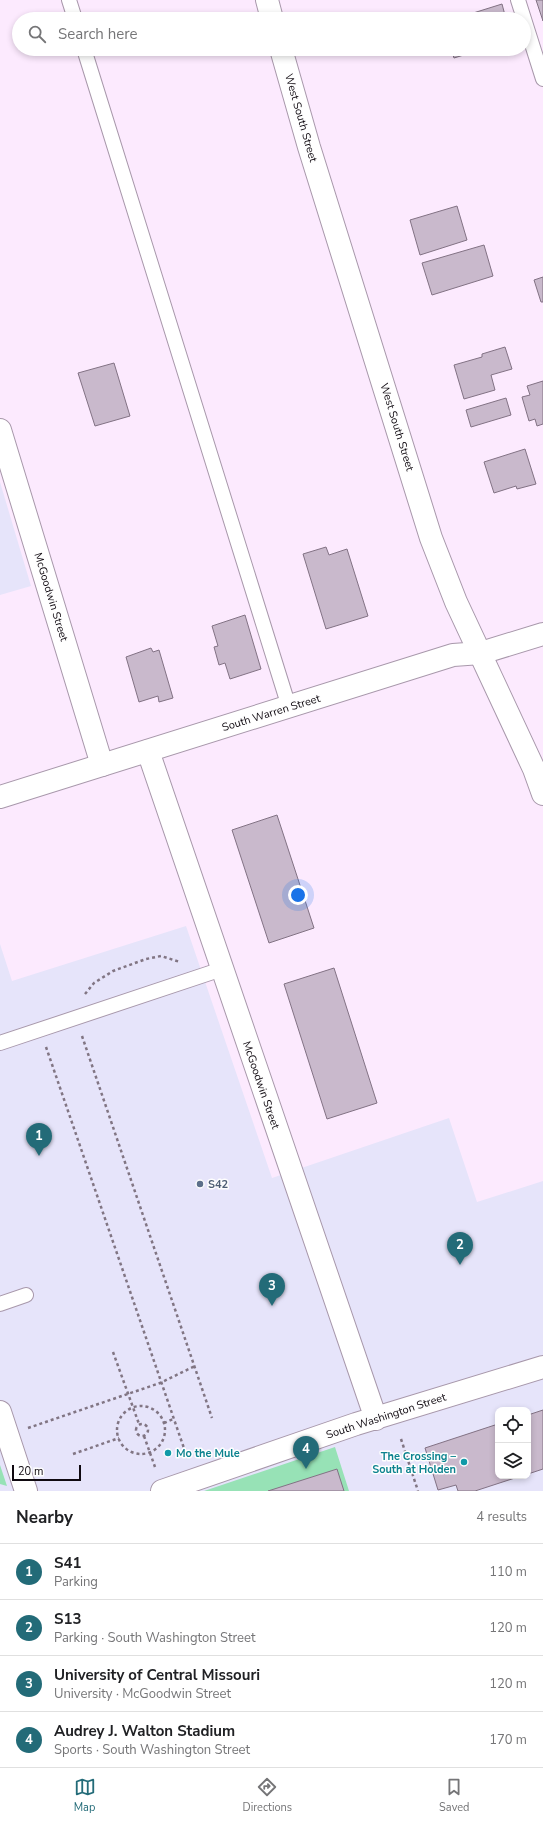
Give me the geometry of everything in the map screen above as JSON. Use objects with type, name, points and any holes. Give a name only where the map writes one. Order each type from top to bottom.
[{"type":"street","points":[[267,0],[270,12]]},
{"type":"street","name":"West South Street","points":[[283,56],[309,147],[431,538],[456,602],[482,653],[534,769],[543,794]]},
{"type":"street","name":"McGoodwin Street","points":[[0,430],[102,765]]},
{"type":"street","name":"South Warren Street","points":[[0,798],[457,654],[482,653],[543,634]]},
{"type":"street","name":"McGoodwin Street","points":[[148,751],[376,1419]]},
{"type":"street","name":"South Washington Street","points":[[162,1491],[376,1419],[543,1367]]},
{"type":"street","points":[[0,1412],[26,1491]]},
{"type":"lane","points":[[69,0],[73,12]]},
{"type":"lane","points":[[518,0],[522,12]]},
{"type":"lane","points":[[531,41],[543,78]]},
{"type":"lane","points":[[86,56],[289,707]]},
{"type":"lane","points":[[0,1043],[222,969]]},
{"type":"lane","points":[[0,1304],[26,1295]]},
{"type":"path","points":[[187,961],[181,963],[161,956],[146,959],[113,971],[94,983],[86,994],[70,1001],[212,1418]]},
{"type":"path","points":[[40,1030],[187,1457]]},
{"type":"path","points":[[113,1352],[140,1424]]},
{"type":"path","points":[[26,1429],[160,1382],[195,1366]]},
{"type":"path","points":[[133,1407],[148,1407],[155,1411],[164,1423],[163,1438],[159,1445],[150,1452],[138,1453],[130,1451],[124,1446],[119,1438],[117,1432],[119,1420],[127,1410],[133,1407]]},
{"type":"path","points":[[164,1423],[173,1419]]},
{"type":"path","points":[[140,1424],[136,1428],[136,1434],[140,1437],[144,1436]]},
{"type":"path","points":[[140,1424],[144,1424],[147,1427],[147,1433],[144,1436]]},
{"type":"path","points":[[144,1436],[156,1467]]},
{"type":"path","points":[[73,1454],[119,1438]]},
{"type":"path","points":[[401,1439],[418,1491]]},
{"type":"shaded area","points":[[0,482],[31,586],[0,595]]},
{"type":"shaded area","points":[[186,926],[272,1178],[449,1118],[477,1202],[543,1181],[543,1491],[0,1491],[0,944],[12,981]]},
{"type":"green space","points":[[335,1447],[349,1491],[204,1491]]},
{"type":"green space","points":[[0,1465],[7,1486],[0,1484]]},
{"type":"building","points":[[536,0],[543,0],[543,21]]},
{"type":"building","points":[[502,4],[504,12],[476,12]]},
{"type":"building","points":[[457,206],[467,240],[420,255],[410,220]]},
{"type":"building","points":[[484,245],[493,276],[432,295],[422,263]]},
{"type":"building","points":[[543,277],[543,302],[541,302],[534,280]]},
{"type":"building","points":[[505,347],[512,369],[491,375],[495,390],[464,399],[454,365],[482,357],[482,354]]},
{"type":"building","points":[[114,363],[130,416],[95,426],[78,373]]},
{"type":"building","points":[[543,381],[543,424],[537,426],[535,419],[529,421],[522,397],[530,395],[527,386]]},
{"type":"building","points":[[506,398],[511,415],[471,427],[466,410]]},
{"type":"building","points":[[525,449],[536,484],[517,489],[516,486],[494,493],[484,462]]},
{"type":"building","points":[[326,547],[329,555],[347,549],[368,616],[326,629],[303,554]]},
{"type":"building","points":[[245,615],[261,669],[230,679],[225,663],[219,665],[214,647],[218,646],[212,626]]},
{"type":"building","points":[[151,648],[153,652],[159,650],[173,698],[159,702],[158,696],[139,702],[126,657]]},
{"type":"building","points":[[277,815],[314,928],[269,943],[232,830]]},
{"type":"building","points":[[334,968],[377,1103],[327,1119],[284,984]]},
{"type":"building","points":[[543,1410],[543,1469],[531,1473],[531,1443],[531,1414]]},
{"type":"building","name":"The Crossing – South at Holden","points":[[495,1425],[495,1479],[512,1479],[475,1491],[458,1491],[456,1485],[438,1490],[425,1448]]},
{"type":"building","points":[[337,1469],[344,1491],[268,1491]]},
{"type":"place","name":"S41","points":[[39,1156]]},
{"type":"place","name":"S42","points":[[200,1184]]},
{"type":"place","name":"S13","points":[[460,1265]]},
{"type":"place","name":"University of Central Missouri","points":[[272,1306]]},
{"type":"place","name":"Mo the Mule","points":[[168,1453]]},
{"type":"place","name":"The Crossing – South at Holden","points":[[464,1462]]},
{"type":"place","name":"Audrey J. Walton Stadium","points":[[306,1469]]}]
